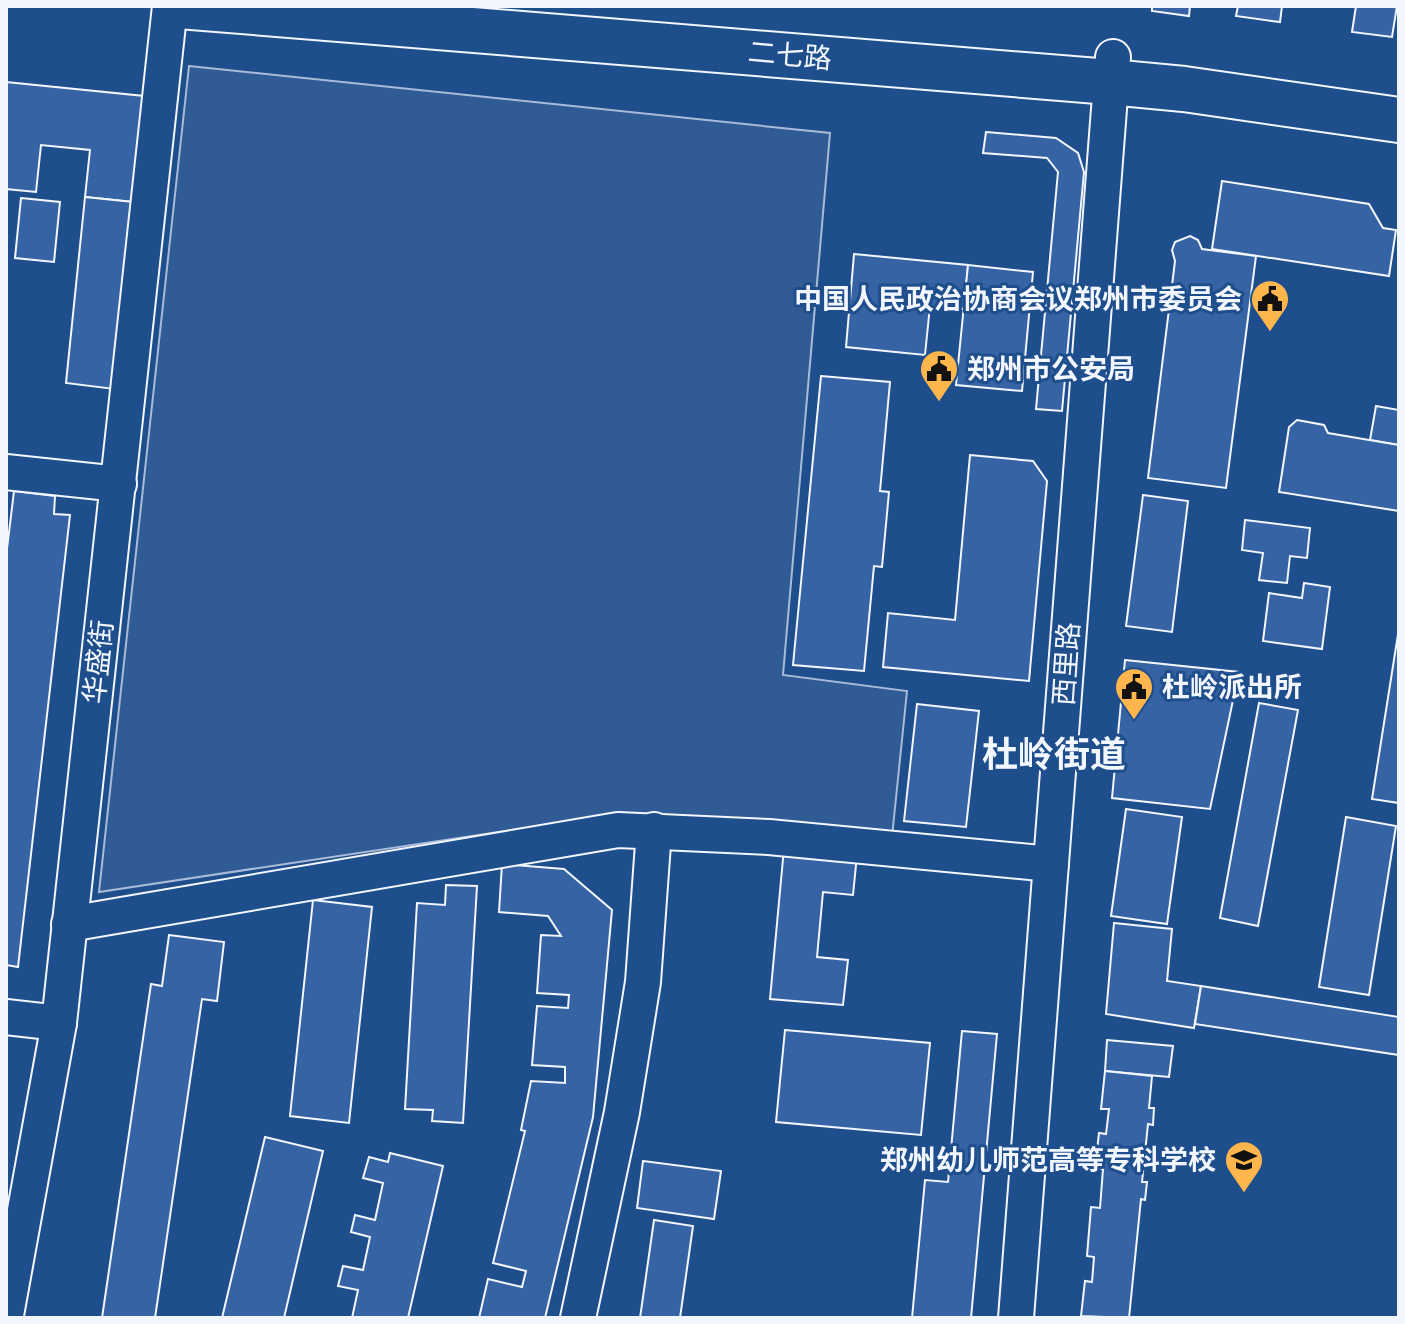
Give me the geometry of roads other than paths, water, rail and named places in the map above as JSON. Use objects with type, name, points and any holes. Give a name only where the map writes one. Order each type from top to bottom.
[{"type":"main road","name":"二七路","points":[[179,6],[1111,70],[1186,64],[1399,93]]},
{"type":"main road","name":"二七路","points":[[529,6],[1111,70],[1184,89],[1399,120]]},
{"type":"street","name":"华盛街","points":[[6,1315],[59,1023],[170,6]]},
{"type":"street","name":"西里路","points":[[1016,1318],[1111,70]]},
{"type":"street","points":[[6,472],[119,484]]},
{"type":"street","points":[[69,924],[618,830],[769,837],[1051,864]]},
{"type":"street","points":[[578,1318],[622,1112],[643,982],[654,830]]},
{"type":"street","points":[[6,1017],[59,1023]]},
{"type":"place","name":"中国人民政治协商会议郑州市委员会","points":[[1270,333]]},
{"type":"place","name":"郑州市公安局","points":[[939,403]]},
{"type":"place","name":"杜岭派出所","points":[[1134,721]]},
{"type":"place","name":"郑州幼儿师范高等专科学校","points":[[1244,1194]]},
{"type":"district","name":"杜岭街道","points":[[1054,754]]}]
